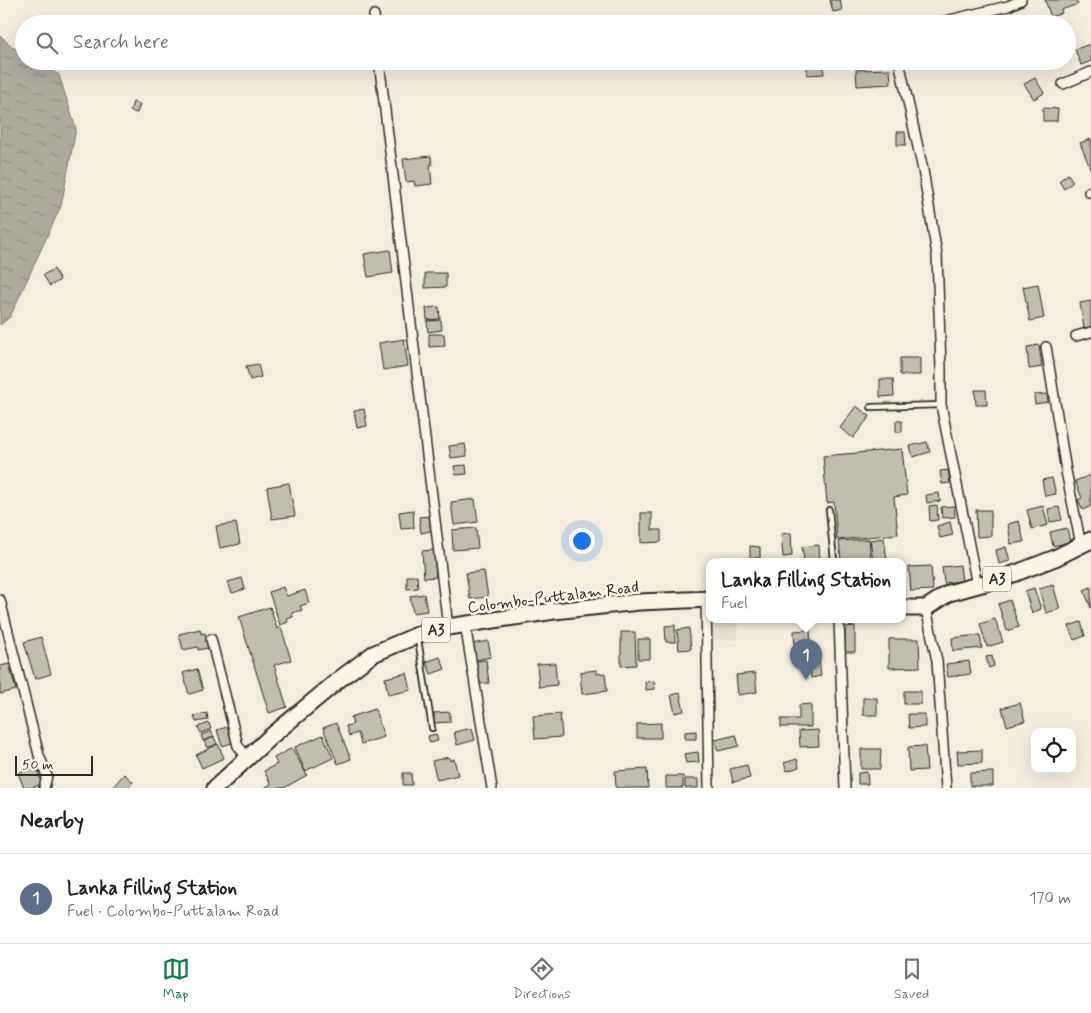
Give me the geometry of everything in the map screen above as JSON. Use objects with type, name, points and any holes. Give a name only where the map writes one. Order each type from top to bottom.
[{"type":"highway","name":"A3","points":[[926,608],[949,593],[1003,578],[1055,558],[1086,542]]},
{"type":"highway","name":"Colombo-Puttalam Road","points":[[215,788],[340,678],[373,654],[417,636],[448,626],[554,610],[638,602],[706,599]]},
{"type":"highway","points":[[906,608],[926,608]]},
{"type":"street","points":[[970,15],[1008,6],[1021,0]]},
{"type":"street","points":[[380,70],[448,626]]},
{"type":"street","points":[[901,70],[923,170],[937,255],[941,368],[940,405],[978,585]]},
{"type":"street","points":[[1063,84],[1091,72]]},
{"type":"street","points":[[1076,336],[1091,332]]},
{"type":"street","points":[[1046,347],[1066,471],[1086,542]]},
{"type":"street","points":[[0,600],[39,755],[47,776],[44,788]]},
{"type":"street","points":[[926,608],[937,661],[946,788]]},
{"type":"street","points":[[708,623],[709,788]]},
{"type":"street","points":[[839,623],[845,788]]},
{"type":"street","points":[[465,624],[492,788]]},
{"type":"street","points":[[211,639],[238,746],[248,758]]},
{"type":"lane","points":[[871,407],[940,405]]},
{"type":"lane","points":[[829,510],[834,558]]},
{"type":"lane","points":[[417,636],[432,728]]},
{"type":"shaded area","points":[[711,623],[738,623],[738,639],[711,640]]},
{"type":"water","points":[[0,35],[15,48],[15,70],[50,70],[59,75],[76,129],[61,206],[10,317],[0,325]]},
{"type":"building","points":[[830,0],[840,0],[842,10],[833,12]]},
{"type":"building","points":[[1045,0],[1076,0],[1078,4],[1061,10],[1062,13],[1050,15]]},
{"type":"building","points":[[1091,44],[1091,61],[1081,65],[1076,49]]},
{"type":"building","points":[[807,70],[824,70],[824,74],[807,75]]},
{"type":"building","points":[[856,70],[890,70],[891,84],[857,86]]},
{"type":"building","points":[[1035,78],[1044,93],[1034,99],[1024,84]]},
{"type":"building","points":[[133,102],[140,104],[137,113],[130,111]]},
{"type":"building","points":[[1043,108],[1058,109],[1057,121],[1043,121]]},
{"type":"building","points":[[897,132],[905,132],[906,145],[897,145]]},
{"type":"building","points":[[1091,139],[1091,170],[1080,143]]},
{"type":"building","points":[[431,156],[432,184],[415,186],[414,181],[406,182],[403,159]]},
{"type":"building","points":[[1068,174],[1073,182],[1064,189],[1059,181]]},
{"type":"building","points":[[390,250],[393,273],[368,277],[364,254]]},
{"type":"building","points":[[54,269],[60,280],[50,286],[43,275]]},
{"type":"building","points":[[425,273],[446,273],[446,287],[425,288]]},
{"type":"building","points":[[1038,284],[1044,318],[1030,321],[1023,287]]},
{"type":"building","points":[[1091,301],[1091,327],[1084,328],[1080,303]]},
{"type":"building","points":[[439,307],[440,319],[427,320],[426,308]]},
{"type":"building","points":[[441,320],[442,330],[428,332],[427,321]]},
{"type":"building","points":[[429,334],[444,334],[445,346],[429,347]]},
{"type":"building","points":[[404,339],[408,366],[383,370],[379,343]]},
{"type":"building","points":[[1039,345],[1042,367],[1029,369],[1027,347]]},
{"type":"building","points":[[900,358],[920,358],[920,375],[900,375]]},
{"type":"building","points":[[258,364],[261,377],[250,380],[246,366]]},
{"type":"building","points":[[880,379],[893,379],[894,396],[880,397]]},
{"type":"building","points":[[975,390],[986,390],[987,405],[976,405]]},
{"type":"building","points":[[1047,394],[1048,402],[1035,404],[1034,395]]},
{"type":"building","points":[[856,406],[870,416],[853,438],[840,428]]},
{"type":"building","points":[[364,409],[367,426],[357,428],[354,411]]},
{"type":"building","points":[[896,421],[902,421],[902,432],[896,432]]},
{"type":"building","points":[[927,442],[930,452],[913,457],[910,446]]},
{"type":"building","points":[[465,444],[467,456],[451,458],[449,446]]},
{"type":"building","points":[[902,449],[907,495],[894,497],[898,534],[837,540],[834,502],[827,503],[823,456]]},
{"type":"building","points":[[466,465],[467,474],[456,475],[454,466]]},
{"type":"building","points":[[948,470],[950,483],[942,484],[940,471]]},
{"type":"building","points":[[1091,475],[1091,506],[1083,510],[1078,500],[1082,498],[1075,481]]},
{"type":"building","points":[[1052,478],[1056,494],[1045,496],[1042,480]]},
{"type":"building","points":[[289,483],[295,516],[272,519],[267,487]]},
{"type":"building","points":[[939,493],[940,501],[927,503],[926,495]]},
{"type":"building","points":[[475,499],[478,522],[454,525],[451,502]]},
{"type":"building","points":[[937,505],[938,520],[930,521],[929,506]]},
{"type":"building","points":[[954,506],[955,517],[942,518],[941,507]]},
{"type":"building","points":[[1043,506],[1048,525],[1032,529],[1027,510]]},
{"type":"building","points":[[1059,507],[1062,520],[1050,522],[1048,509]]},
{"type":"building","points":[[413,510],[414,528],[401,529],[399,512]]},
{"type":"building","points":[[976,510],[991,510],[991,536],[977,537]]},
{"type":"building","points":[[641,513],[652,513],[652,530],[661,530],[661,542],[641,543]]},
{"type":"building","points":[[429,516],[431,531],[421,533],[419,517]]},
{"type":"building","points":[[1019,521],[1024,542],[1011,544],[1008,524]]},
{"type":"building","points":[[950,522],[953,535],[940,538],[937,526]]},
{"type":"building","points":[[236,523],[240,544],[220,548],[216,526]]},
{"type":"building","points":[[476,528],[478,548],[453,550],[452,530]]},
{"type":"building","points":[[1067,528],[1070,542],[1053,546],[1050,532]]},
{"type":"building","points":[[791,533],[792,556],[783,557],[781,534]]},
{"type":"building","points":[[884,538],[887,558],[873,558],[870,540]]},
{"type":"building","points":[[869,539],[871,558],[841,558],[839,541]]},
{"type":"building","points":[[819,545],[820,558],[804,558],[802,547]]},
{"type":"building","points":[[750,546],[760,547],[760,558],[750,558]]},
{"type":"building","points":[[1006,547],[1010,561],[999,564],[996,550]]},
{"type":"building","points":[[434,550],[436,577],[424,578],[422,551]]},
{"type":"building","points":[[960,565],[962,581],[944,583],[942,567]]},
{"type":"building","points":[[931,566],[933,590],[911,591],[909,567]]},
{"type":"building","points":[[484,571],[488,597],[470,599],[466,573]]},
{"type":"building","points":[[407,576],[417,576],[418,588],[407,589]]},
{"type":"building","points":[[242,578],[245,589],[232,593],[228,582]]},
{"type":"building","points":[[1053,585],[1060,609],[1046,613],[1039,589]]},
{"type":"building","points":[[283,587],[287,596],[305,590],[309,603],[300,606],[302,610],[292,613],[293,617],[287,619],[288,622],[280,625],[269,592]]},
{"type":"building","points":[[1091,587],[1091,608],[1084,590]]},
{"type":"building","points":[[1034,588],[1041,609],[1032,613],[1025,591]]},
{"type":"building","points":[[424,594],[427,611],[413,613],[410,596]]},
{"type":"building","points":[[1010,600],[1019,627],[1007,631],[998,604]]},
{"type":"building","points":[[270,607],[277,629],[281,627],[291,660],[274,665],[287,707],[269,713],[239,617]]},
{"type":"building","points":[[995,619],[1003,642],[987,647],[980,624]]},
{"type":"building","points":[[1081,622],[1085,636],[1074,640],[1069,626]]},
{"type":"building","points":[[675,625],[675,642],[666,642],[665,626]]},
{"type":"building","points":[[855,626],[855,652],[845,652],[845,627]]},
{"type":"building","points":[[689,628],[691,649],[679,650],[677,630]]},
{"type":"building","points":[[200,629],[201,634],[205,633],[208,648],[198,650],[198,647],[183,650],[179,634]]},
{"type":"building","points":[[810,630],[811,647],[795,648],[794,631]]},
{"type":"building","points":[[621,632],[635,632],[636,665],[621,666]]},
{"type":"building","points":[[980,635],[982,648],[953,651],[952,638]]},
{"type":"building","points":[[41,637],[51,674],[35,679],[24,642]]},
{"type":"building","points":[[638,639],[650,639],[650,659],[638,659]]},
{"type":"building","points":[[889,639],[919,639],[920,667],[889,668]]},
{"type":"building","points":[[488,641],[491,657],[476,660],[472,644]]},
{"type":"building","points":[[992,656],[994,666],[989,668],[986,657]]},
{"type":"building","points":[[440,657],[445,669],[431,674],[426,662]]},
{"type":"building","points":[[819,658],[821,676],[811,678],[809,659]]},
{"type":"building","points":[[486,660],[489,683],[480,684],[476,661]]},
{"type":"building","points":[[969,661],[971,674],[948,677],[946,664]]},
{"type":"building","points":[[555,663],[557,685],[539,687],[537,664]]},
{"type":"building","points":[[9,664],[16,690],[0,694],[0,666]]},
{"type":"building","points":[[197,669],[203,690],[189,694],[183,673]]},
{"type":"building","points":[[597,670],[597,674],[605,673],[607,691],[582,694],[580,672]]},
{"type":"building","points":[[407,673],[411,690],[388,695],[385,678]]},
{"type":"building","points":[[755,673],[757,692],[738,695],[736,675]]},
{"type":"building","points":[[654,681],[655,689],[646,690],[645,682]]},
{"type":"building","points":[[904,691],[921,691],[921,704],[904,704]]},
{"type":"building","points":[[680,693],[684,711],[675,713],[671,695]]},
{"type":"building","points":[[863,698],[877,698],[877,715],[863,715]]},
{"type":"building","points":[[1020,703],[1025,721],[1007,726],[1002,708]]},
{"type":"building","points":[[811,704],[811,727],[781,727],[781,719],[799,719],[799,705]]},
{"type":"building","points":[[375,709],[384,737],[361,744],[358,733],[349,736],[346,726],[353,724],[351,717]]},
{"type":"building","points":[[450,712],[450,722],[434,723],[434,713]]},
{"type":"building","points":[[207,713],[208,720],[196,722],[194,716]]},
{"type":"building","points":[[560,714],[562,737],[535,739],[533,716]]},
{"type":"building","points":[[908,714],[925,714],[925,727],[909,728]]},
{"type":"building","points":[[209,723],[211,729],[201,733],[198,727]]},
{"type":"building","points":[[336,723],[351,759],[338,764],[323,728]]},
{"type":"building","points":[[661,723],[661,738],[637,738],[637,724]]},
{"type":"building","points":[[230,726],[235,742],[222,746],[217,730]]},
{"type":"building","points":[[472,728],[475,740],[457,745],[454,732]]},
{"type":"building","points":[[818,730],[819,746],[800,747],[799,731]]},
{"type":"building","points":[[211,731],[214,737],[203,741],[201,735]]},
{"type":"building","points":[[696,731],[696,739],[685,739],[685,732]]},
{"type":"building","points":[[436,734],[438,741],[430,743],[428,736]]},
{"type":"building","points":[[323,735],[333,758],[305,771],[295,747]]},
{"type":"building","points":[[736,735],[739,746],[718,751],[715,740]]},
{"type":"building","points":[[214,737],[217,744],[207,748],[204,741]]},
{"type":"building","points":[[218,744],[224,758],[202,768],[196,755]]},
{"type":"building","points":[[925,746],[927,770],[909,771],[908,747]]},
{"type":"building","points":[[292,748],[307,775],[284,788],[264,788],[271,784],[264,771],[277,764],[274,758]]},
{"type":"building","points":[[861,749],[881,749],[880,769],[861,769]]},
{"type":"building","points":[[982,750],[982,763],[958,764],[957,751]]},
{"type":"building","points":[[698,752],[699,762],[686,763],[684,754]]},
{"type":"building","points":[[449,757],[450,761],[454,759],[458,775],[437,780],[432,761]]},
{"type":"building","points":[[797,759],[799,767],[787,771],[784,763]]},
{"type":"building","points":[[747,765],[750,778],[733,782],[730,769]]},
{"type":"building","points":[[36,766],[42,784],[31,788],[24,788],[18,773]]},
{"type":"building","points":[[647,769],[648,788],[616,788],[615,771]]},
{"type":"building","points":[[867,772],[868,784],[858,784],[858,773]]},
{"type":"building","points":[[993,772],[993,786],[970,786],[970,773]]},
{"type":"building","points":[[403,773],[411,773],[412,785],[403,785]]},
{"type":"building","points":[[124,774],[133,782],[128,788],[112,788]]},
{"type":"building","points":[[666,776],[683,776],[683,788],[666,788]]},
{"type":"building","points":[[685,779],[698,779],[698,788],[685,788]]},
{"type":"place","name":"Lanka Filling Station","points":[[806,680]]}]
